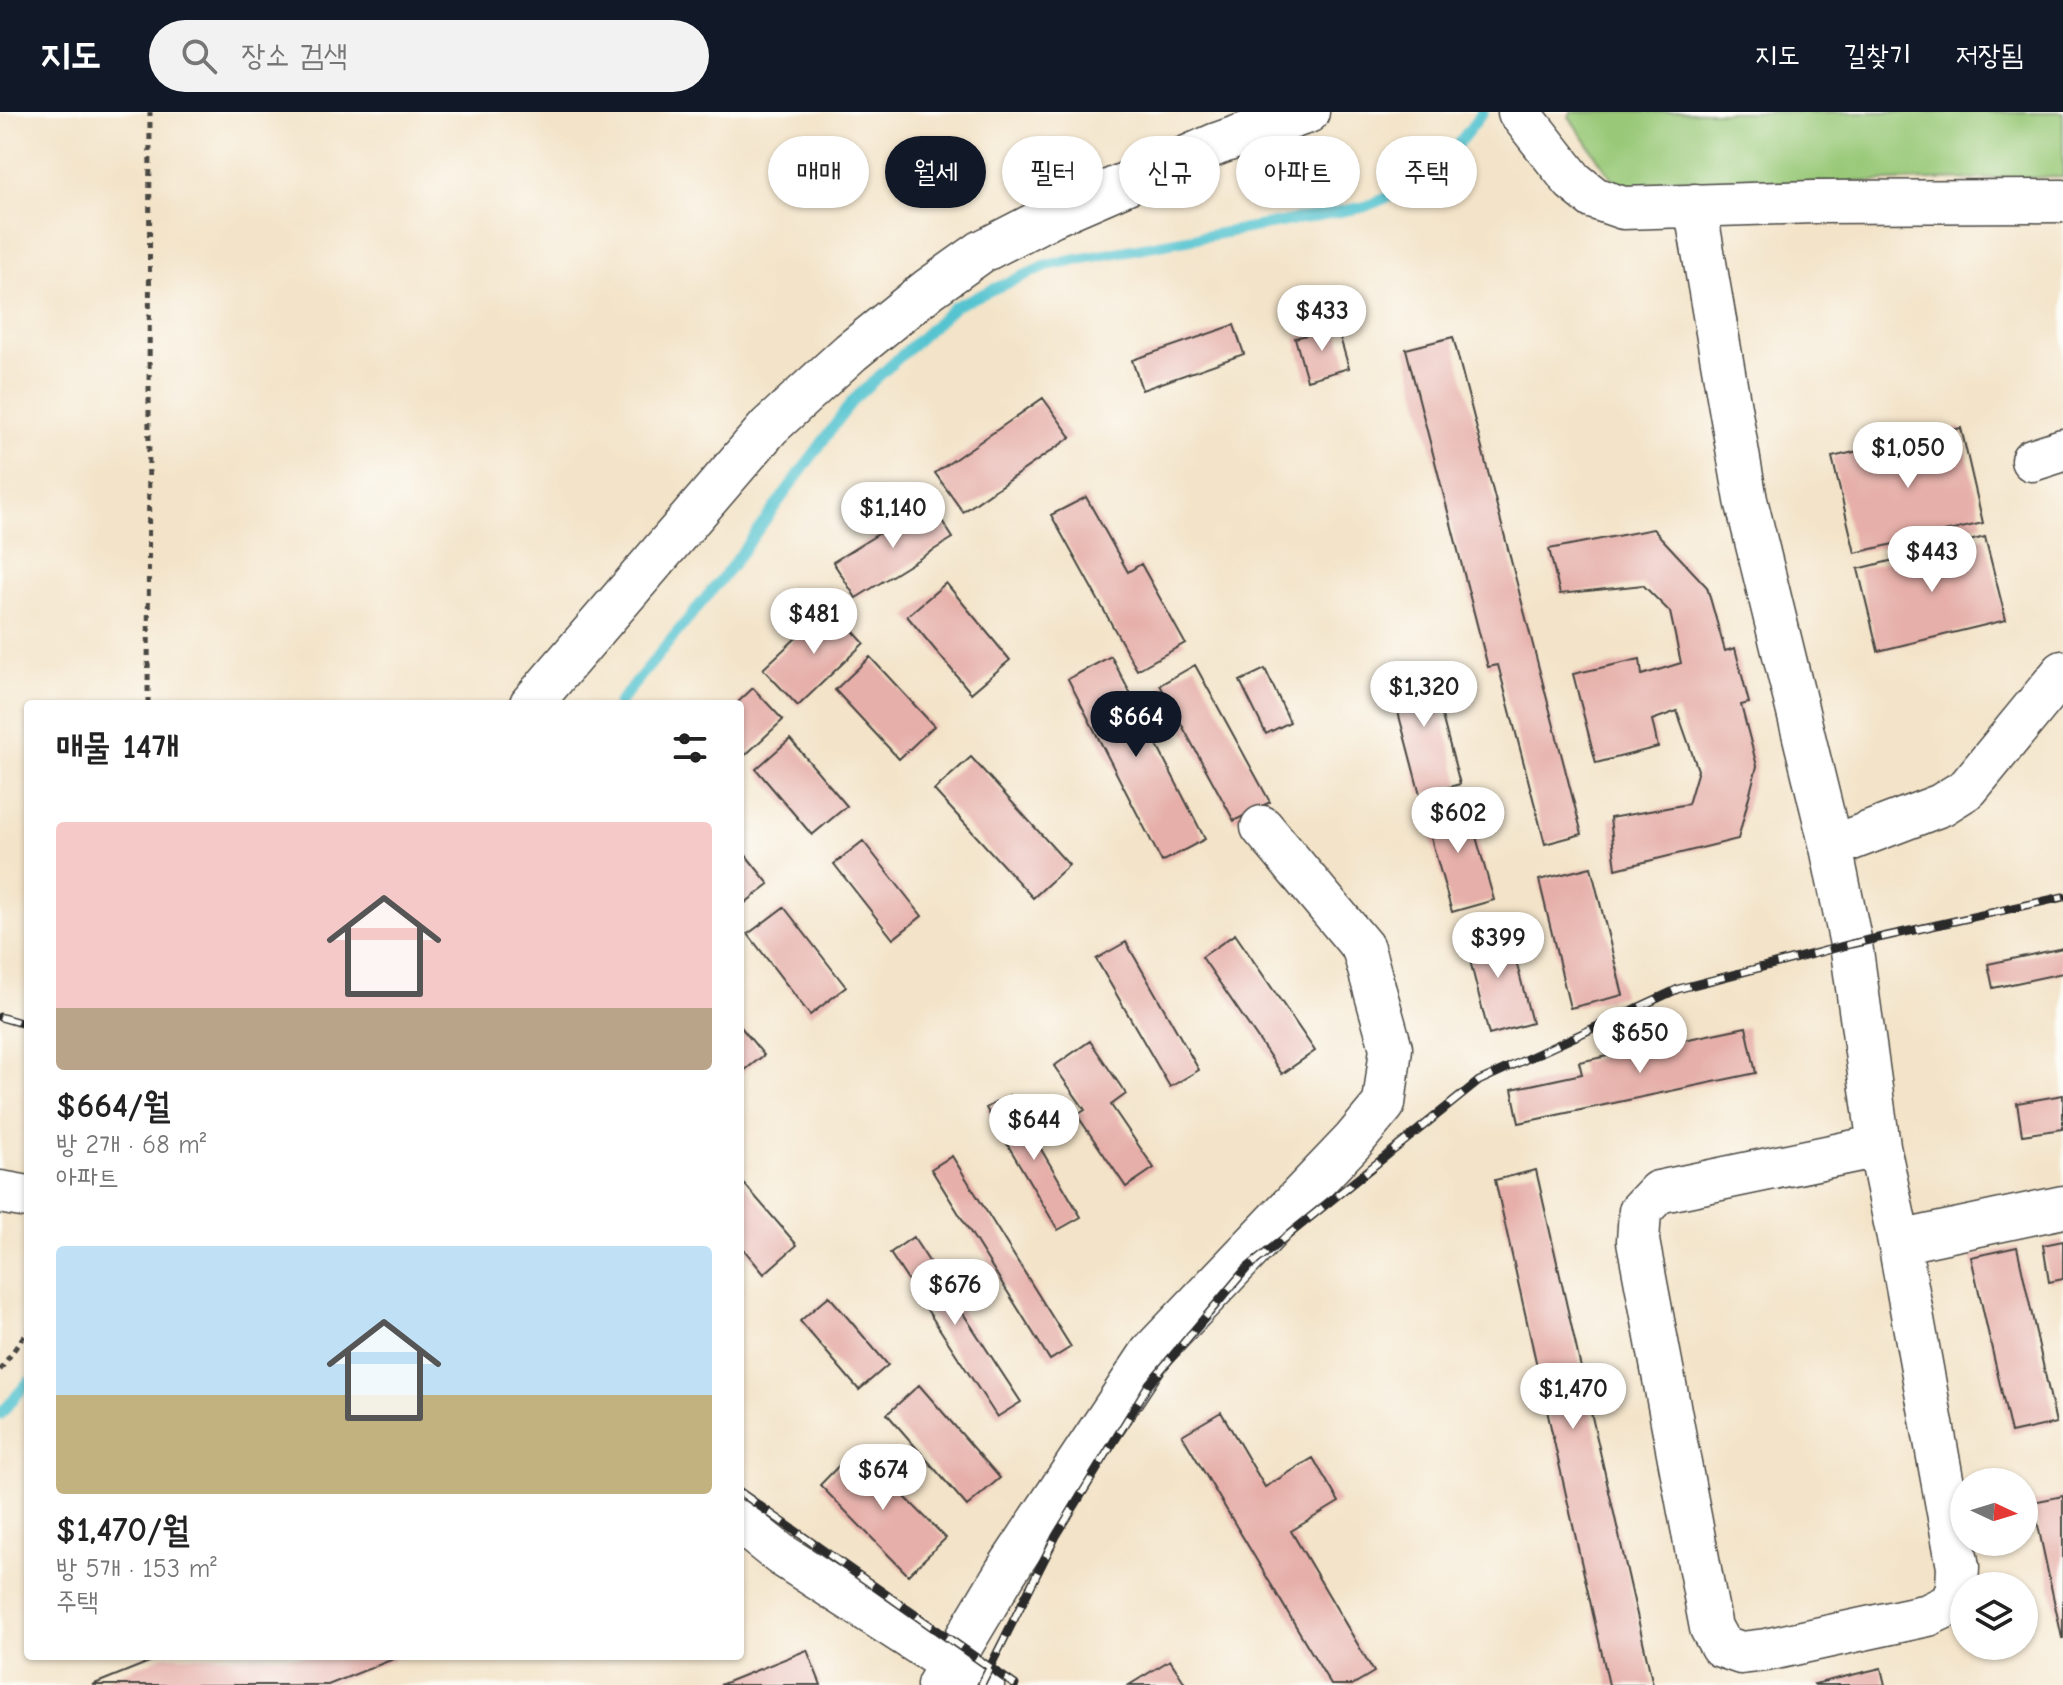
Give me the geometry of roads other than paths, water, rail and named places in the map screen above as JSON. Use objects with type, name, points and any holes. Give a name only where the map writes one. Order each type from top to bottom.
[{"type":"street","points":[[534,700],[769,427],[851,352],[929,289],[981,252],[1051,216],[1217,144],[1308,112]]},
{"type":"street","points":[[1523,117],[1573,181],[1594,198],[1623,208],[1814,202],[2063,201]]},
{"type":"street","points":[[1695,205],[1746,500],[1831,847],[1851,944],[1879,1146],[1958,1567],[1957,1588],[1951,1604],[1928,1615],[1741,1653],[1721,1646],[1711,1628],[1638,1241],[1640,1211],[1658,1192],[1879,1146]]},
{"type":"street","points":[[1831,847],[1941,805],[1968,788],[2063,672]]},
{"type":"street","points":[[938,1685],[1005,1573],[1151,1353],[1354,1140],[1384,1104],[1391,1048],[1363,948],[1262,827]]},
{"type":"street","points":[[0,1192],[24,1196]]},
{"type":"street","points":[[1899,1242],[2063,1207]]},
{"type":"street","points":[[744,1525],[780,1554],[983,1685]]},
{"type":"waterway","points":[[621,700],[731,567],[853,400],[955,306],[1048,265],[1364,207],[1430,180],[1483,112]]},
{"type":"waterway","points":[[0,1415],[24,1387]]},
{"type":"railway","points":[[981,1685],[1056,1536],[1149,1384],[1246,1269],[1479,1081],[1678,989],[1851,944],[2063,897]]},
{"type":"railway","points":[[0,1017],[24,1024]]},
{"type":"railway","points":[[744,1495],[1015,1685]]}]
